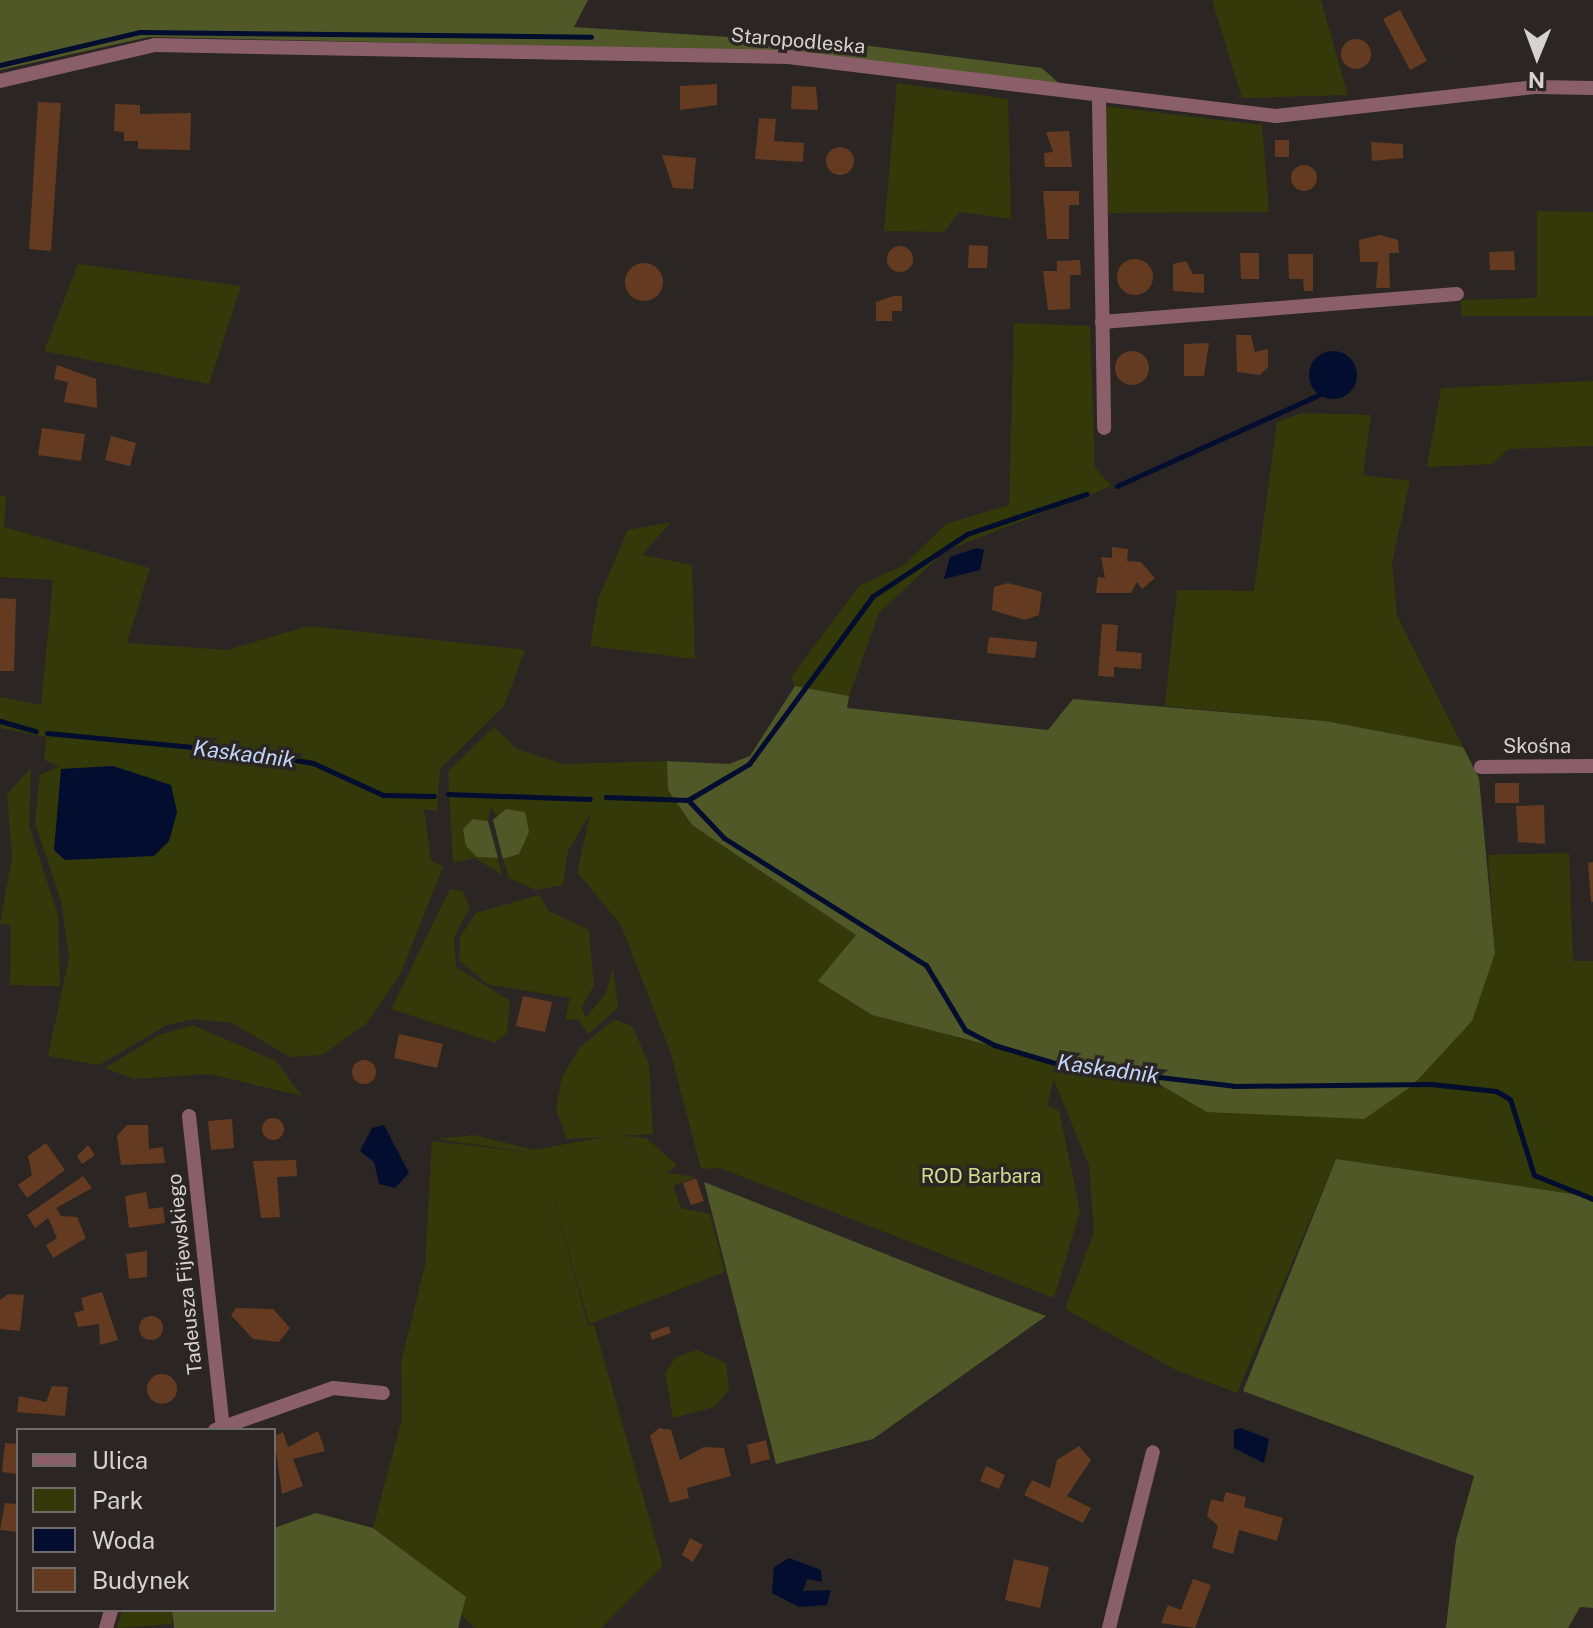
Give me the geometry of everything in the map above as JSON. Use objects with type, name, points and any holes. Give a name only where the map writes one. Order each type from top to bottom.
[{"type":"street","name":"Staropodleska","points":[[0,81],[155,45],[187,45],[788,57],[1099,99],[1276,116],[1536,87],[1593,88]]},
{"type":"street","points":[[1099,99],[1104,428]]},
{"type":"street","points":[[1102,322],[1457,294]]},
{"type":"street","name":"Skośna","points":[[1481,767],[1593,766]]},
{"type":"street","name":"Tadeusza Fijewskiego","points":[[189,1116],[219,1428],[333,1388],[383,1393]]},
{"type":"street","points":[[1109,1628],[1153,1452]]},
{"type":"green space","points":[[0,0],[588,0],[574,27],[870,46],[1042,68],[1060,84],[784,51],[149,37],[0,70]]},
{"type":"green space","points":[[1212,0],[1321,0],[1348,95],[1242,98]]},
{"type":"green space","points":[[897,83],[1008,99],[1011,219],[959,212],[944,232],[884,231]]},
{"type":"green space","points":[[1104,106],[1262,125],[1269,212],[1104,213]]},
{"type":"green space","points":[[1537,211],[1593,212],[1593,316],[1461,316],[1461,300],[1537,298]]},
{"type":"green space","points":[[78,264],[241,286],[209,384],[44,351]]},
{"type":"green space","points":[[1014,323],[1090,326],[1095,468],[1112,486],[945,551],[879,613],[849,696],[795,686],[791,677],[859,586],[904,565],[946,524],[1009,505]]},
{"type":"green space","points":[[1593,381],[1593,446],[1509,449],[1492,464],[1427,467],[1441,388]]},
{"type":"green space","points":[[1302,413],[1371,415],[1363,475],[1410,481],[1392,562],[1397,616],[1463,747],[1325,721],[1165,706],[1177,590],[1254,591],[1277,422]]},
{"type":"green space","points":[[0,496],[6,496],[4,527],[150,568],[127,643],[227,650],[308,626],[525,650],[504,706],[440,769],[437,811],[424,809],[431,861],[443,867],[401,973],[366,1024],[322,1055],[290,1057],[232,1023],[194,1019],[167,1025],[99,1065],[48,1056],[69,957],[61,901],[35,823],[40,775],[59,766],[44,760],[46,738],[57,739],[0,728],[0,697],[41,705],[53,580],[0,577]]},
{"type":"green space","points":[[671,522],[642,555],[692,565],[695,659],[590,646],[598,599],[628,530]]},
{"type":"green space","points":[[795,686],[849,696],[847,708],[1048,730],[1073,699],[1325,721],[1463,747],[1479,778],[1495,953],[1472,1021],[1412,1086],[1364,1119],[1207,1112],[1133,1069],[1059,1063],[872,1015],[818,981],[856,935],[692,825],[668,790],[667,761],[729,764],[750,756]]},
{"type":"green space","name":"ROD Barbara","points":[[494,727],[517,749],[562,764],[667,761],[668,790],[692,825],[856,935],[819,981],[872,1015],[1059,1063],[1133,1069],[1208,1112],[1495,953],[1488,855],[1569,853],[1573,961],[1593,961],[1593,1197],[1336,1159],[1237,1393],[1176,1370],[1065,1309],[1094,1232],[1089,1166],[1054,1080],[1047,1106],[1059,1110],[1080,1211],[1054,1298],[720,1168],[701,1169],[671,1054],[621,925],[577,872],[591,812],[568,851],[563,885],[536,890],[509,878],[503,859],[519,854],[491,807],[488,821],[473,819],[463,834],[477,857],[498,858],[502,875],[475,858],[453,863],[448,771]]},
{"type":"green space","points":[[31,768],[29,826],[58,915],[60,986],[10,985],[11,925],[0,924],[12,858],[7,794]]},
{"type":"green space","points":[[506,809],[525,812],[529,832],[519,854],[503,859],[493,820]]},
{"type":"green space","points":[[473,819],[488,821],[498,858],[477,857],[466,846],[463,829]]},
{"type":"green space","points":[[450,889],[463,891],[470,907],[454,937],[456,967],[510,1001],[507,1033],[495,1043],[391,1009]]},
{"type":"green space","points":[[539,895],[549,911],[589,930],[594,986],[581,1007],[586,1018],[606,993],[613,967],[618,1008],[588,1034],[578,1019],[565,1020],[570,998],[487,984],[459,960],[460,937],[476,913]]},
{"type":"green space","points":[[615,1019],[633,1027],[649,1065],[653,1134],[567,1139],[556,1110],[562,1077],[580,1047]]},
{"type":"green space","points":[[193,1025],[276,1061],[302,1096],[209,1074],[134,1079],[105,1068],[159,1035]]},
{"type":"green space","points":[[475,1135],[534,1150],[614,1135],[646,1138],[677,1165],[667,1173],[696,1177],[673,1186],[681,1208],[710,1214],[725,1272],[589,1324],[552,1193],[588,1326],[594,1325],[663,1566],[601,1628],[475,1628],[461,1615],[465,1597],[373,1528],[402,1419],[401,1363],[425,1265],[432,1141],[542,1154],[437,1139]]},
{"type":"green space","points":[[1336,1159],[1593,1197],[1593,1608],[1580,1607],[1568,1628],[1446,1628],[1456,1540],[1474,1476],[1243,1391]]},
{"type":"green space","points":[[704,1182],[1046,1316],[873,1439],[776,1464]]},
{"type":"green space","points":[[697,1350],[726,1363],[729,1390],[714,1407],[673,1418],[665,1373],[676,1357]]},
{"type":"green space","points":[[316,1513],[373,1528],[466,1597],[458,1628],[174,1628],[172,1612],[276,1612],[276,1527]]},
{"type":"green space","points":[[121,1612],[172,1612],[172,1624],[117,1628]]},
{"type":"water","points":[[1333,351],[1350,358],[1357,375],[1350,392],[1333,399],[1316,392],[1309,375],[1316,358]]},
{"type":"water","points":[[977,548],[984,550],[980,570],[944,579],[950,557]]},
{"type":"water","points":[[113,766],[171,785],[177,812],[169,841],[154,856],[65,860],[54,850],[61,769]]},
{"type":"water","points":[[384,1125],[409,1173],[395,1188],[379,1184],[374,1162],[360,1151],[372,1128]]},
{"type":"water","points":[[1241,1428],[1269,1439],[1264,1463],[1234,1448],[1234,1430]]},
{"type":"water","points":[[789,1558],[821,1570],[822,1582],[807,1579],[803,1591],[831,1590],[827,1605],[799,1607],[772,1593],[774,1567]]},
{"type":"building","points":[[1400,10],[1427,61],[1410,70],[1383,19]]},
{"type":"building","points":[[1356,39],[1362,40],[1370,48],[1370,60],[1362,68],[1356,69],[1350,68],[1342,60],[1341,54],[1342,48],[1350,40]]},
{"type":"building","points":[[717,84],[717,105],[680,110],[680,86]]},
{"type":"building","points":[[792,86],[816,87],[818,110],[791,109]]},
{"type":"building","points":[[38,102],[61,103],[51,251],[29,249]]},
{"type":"building","points":[[115,104],[140,105],[140,114],[191,113],[190,150],[138,149],[138,141],[124,141],[124,132],[114,131]]},
{"type":"building","points":[[759,118],[776,119],[774,141],[804,143],[803,162],[755,159]]},
{"type":"building","points":[[1069,131],[1072,167],[1045,167],[1044,153],[1053,152],[1046,132]]},
{"type":"building","points":[[1275,140],[1289,140],[1289,157],[1275,157]]},
{"type":"building","points":[[1371,142],[1403,144],[1403,158],[1372,161]]},
{"type":"building","points":[[840,147],[850,151],[854,161],[850,171],[840,175],[830,171],[826,161],[830,151]]},
{"type":"building","points":[[662,155],[696,158],[693,189],[673,188]]},
{"type":"building","points":[[1304,165],[1313,169],[1317,178],[1313,187],[1304,191],[1295,187],[1291,178],[1295,169]]},
{"type":"building","points":[[1043,191],[1079,191],[1079,205],[1069,205],[1069,239],[1047,239]]},
{"type":"building","points":[[1380,235],[1398,240],[1399,253],[1389,253],[1390,288],[1376,288],[1378,262],[1360,262],[1359,240]]},
{"type":"building","points":[[969,245],[988,246],[987,268],[968,268]]},
{"type":"building","points":[[900,246],[910,249],[913,259],[910,269],[900,272],[890,269],[887,259],[890,249]]},
{"type":"building","points":[[1514,251],[1515,270],[1490,270],[1489,252]]},
{"type":"building","points":[[1240,253],[1259,253],[1259,279],[1241,279]]},
{"type":"building","points":[[1288,254],[1313,254],[1313,291],[1304,291],[1303,279],[1289,279]]},
{"type":"building","points":[[1135,259],[1148,264],[1153,277],[1148,290],[1135,295],[1122,290],[1117,277],[1122,264]]},
{"type":"building","points":[[1080,260],[1081,275],[1070,275],[1070,309],[1048,310],[1043,271],[1057,271],[1057,261]]},
{"type":"building","points":[[1186,261],[1193,274],[1204,274],[1204,293],[1173,291],[1173,264]]},
{"type":"building","points":[[644,263],[658,268],[663,282],[658,296],[644,301],[630,296],[625,282],[630,268]]},
{"type":"building","points":[[902,296],[902,311],[892,311],[892,321],[876,321],[876,302]]},
{"type":"building","points":[[1236,335],[1251,335],[1255,352],[1268,349],[1268,367],[1260,375],[1237,372]]},
{"type":"building","points":[[1209,343],[1204,376],[1184,376],[1184,344]]},
{"type":"building","points":[[1132,351],[1144,356],[1149,368],[1144,380],[1132,385],[1120,380],[1115,368],[1120,356]]},
{"type":"building","points":[[57,365],[96,379],[97,408],[64,402],[68,382],[54,379]]},
{"type":"building","points":[[42,428],[85,434],[81,461],[38,455]]},
{"type":"building","points":[[111,436],[136,443],[130,466],[105,460]]},
{"type":"building","points":[[1112,547],[1128,549],[1127,561],[1141,562],[1155,578],[1142,589],[1137,582],[1131,593],[1096,593],[1098,577],[1105,578],[1101,557],[1112,558]]},
{"type":"building","points":[[1008,583],[1042,592],[1039,615],[1025,620],[992,610],[994,587]]},
{"type":"building","points":[[0,598],[16,599],[14,671],[0,671]]},
{"type":"building","points":[[1102,624],[1118,625],[1116,651],[1142,653],[1141,669],[1114,667],[1114,677],[1098,676]]},
{"type":"building","points":[[989,637],[1037,642],[1035,658],[987,653]]},
{"type":"building","points":[[1495,783],[1519,783],[1519,803],[1495,803]]},
{"type":"building","points":[[1544,805],[1545,844],[1518,842],[1516,806]]},
{"type":"building","points":[[1593,862],[1593,902],[1591,902],[1588,863]]},
{"type":"building","points":[[523,996],[552,1002],[545,1032],[516,1026]]},
{"type":"building","points":[[399,1034],[443,1044],[437,1068],[394,1058]]},
{"type":"building","points":[[364,1060],[375,1067],[376,1072],[369,1083],[364,1084],[353,1077],[352,1072],[359,1061]]},
{"type":"building","points":[[273,1118],[281,1121],[284,1129],[281,1137],[273,1140],[265,1137],[262,1129],[265,1121]]},
{"type":"building","points":[[232,1119],[234,1148],[211,1150],[208,1121]]},
{"type":"building","points":[[127,1125],[148,1125],[149,1149],[163,1147],[165,1163],[121,1165],[117,1136]]},
{"type":"building","points":[[46,1143],[65,1170],[27,1198],[18,1185],[32,1175],[28,1156]]},
{"type":"building","points":[[88,1145],[95,1155],[82,1164],[77,1156]]},
{"type":"building","points":[[296,1160],[297,1176],[277,1177],[280,1217],[261,1218],[253,1161]]},
{"type":"building","points":[[83,1176],[92,1188],[56,1208],[61,1216],[77,1217],[86,1238],[53,1258],[46,1245],[57,1238],[48,1218],[35,1228],[27,1215]]},
{"type":"building","points":[[696,1178],[704,1201],[691,1205],[683,1183]]},
{"type":"building","points":[[146,1192],[149,1209],[163,1207],[165,1223],[129,1228],[125,1196]]},
{"type":"building","points":[[147,1251],[147,1277],[129,1279],[126,1254]]},
{"type":"building","points":[[102,1292],[118,1340],[100,1345],[99,1324],[78,1327],[74,1313],[84,1310],[81,1298]]},
{"type":"building","points":[[8,1294],[24,1295],[20,1331],[0,1329],[0,1300]]},
{"type":"building","points":[[236,1308],[273,1309],[290,1328],[279,1342],[253,1339],[231,1315]]},
{"type":"building","points":[[146,1316],[156,1316],[163,1323],[163,1333],[156,1340],[146,1340],[139,1333],[139,1323]]},
{"type":"building","points":[[668,1326],[671,1333],[652,1340],[650,1333]]},
{"type":"building","points":[[162,1374],[173,1378],[177,1389],[173,1400],[162,1404],[151,1400],[147,1389],[151,1378]]},
{"type":"building","points":[[52,1386],[68,1387],[65,1416],[17,1412],[19,1396],[46,1402]]},
{"type":"building","points":[[659,1428],[671,1430],[680,1460],[704,1447],[724,1448],[731,1476],[687,1488],[689,1498],[670,1503],[650,1436]]},
{"type":"building","points":[[318,1431],[325,1451],[293,1459],[303,1486],[282,1494],[276,1435],[283,1432],[288,1447]]},
{"type":"building","points":[[766,1440],[770,1459],[751,1464],[747,1445]]},
{"type":"building","points":[[5,1443],[16,1444],[16,1474],[2,1472]]},
{"type":"building","points":[[1079,1446],[1091,1460],[1067,1496],[1091,1508],[1083,1523],[1024,1495],[1032,1480],[1050,1488],[1057,1460]]},
{"type":"building","points":[[986,1466],[1005,1475],[999,1489],[980,1481]]},
{"type":"building","points":[[1226,1492],[1246,1497],[1244,1507],[1283,1518],[1277,1541],[1239,1530],[1233,1554],[1212,1548],[1218,1526],[1207,1516],[1211,1499],[1223,1502]]},
{"type":"building","points":[[5,1503],[16,1504],[16,1532],[0,1530]]},
{"type":"building","points":[[690,1538],[703,1545],[693,1562],[682,1555]]},
{"type":"building","points":[[1014,1559],[1049,1567],[1040,1608],[1005,1600]]},
{"type":"building","points":[[1193,1579],[1211,1585],[1195,1628],[1161,1623],[1168,1605],[1181,1610]]},
{"type":"waterway","points":[[0,65],[140,32],[591,37]]},
{"type":"waterway","points":[[1117,486],[1319,395]]},
{"type":"waterway","points":[[688,800],[749,764],[873,596],[967,534],[1086,494]]},
{"type":"waterway","name":"Kaskadnik","points":[[0,721],[36,731]]},
{"type":"waterway","name":"Kaskadnik","points":[[47,733],[255,753],[313,763],[383,795],[434,796]]},
{"type":"waterway","name":"Kaskadnik","points":[[448,794],[590,799]]},
{"type":"waterway","name":"Kaskadnik","points":[[606,797],[688,800],[724,838],[926,965],[965,1030],[994,1045],[1065,1066],[1234,1086],[1431,1084],[1496,1091],[1510,1099],[1534,1175],[1593,1199]]}]
